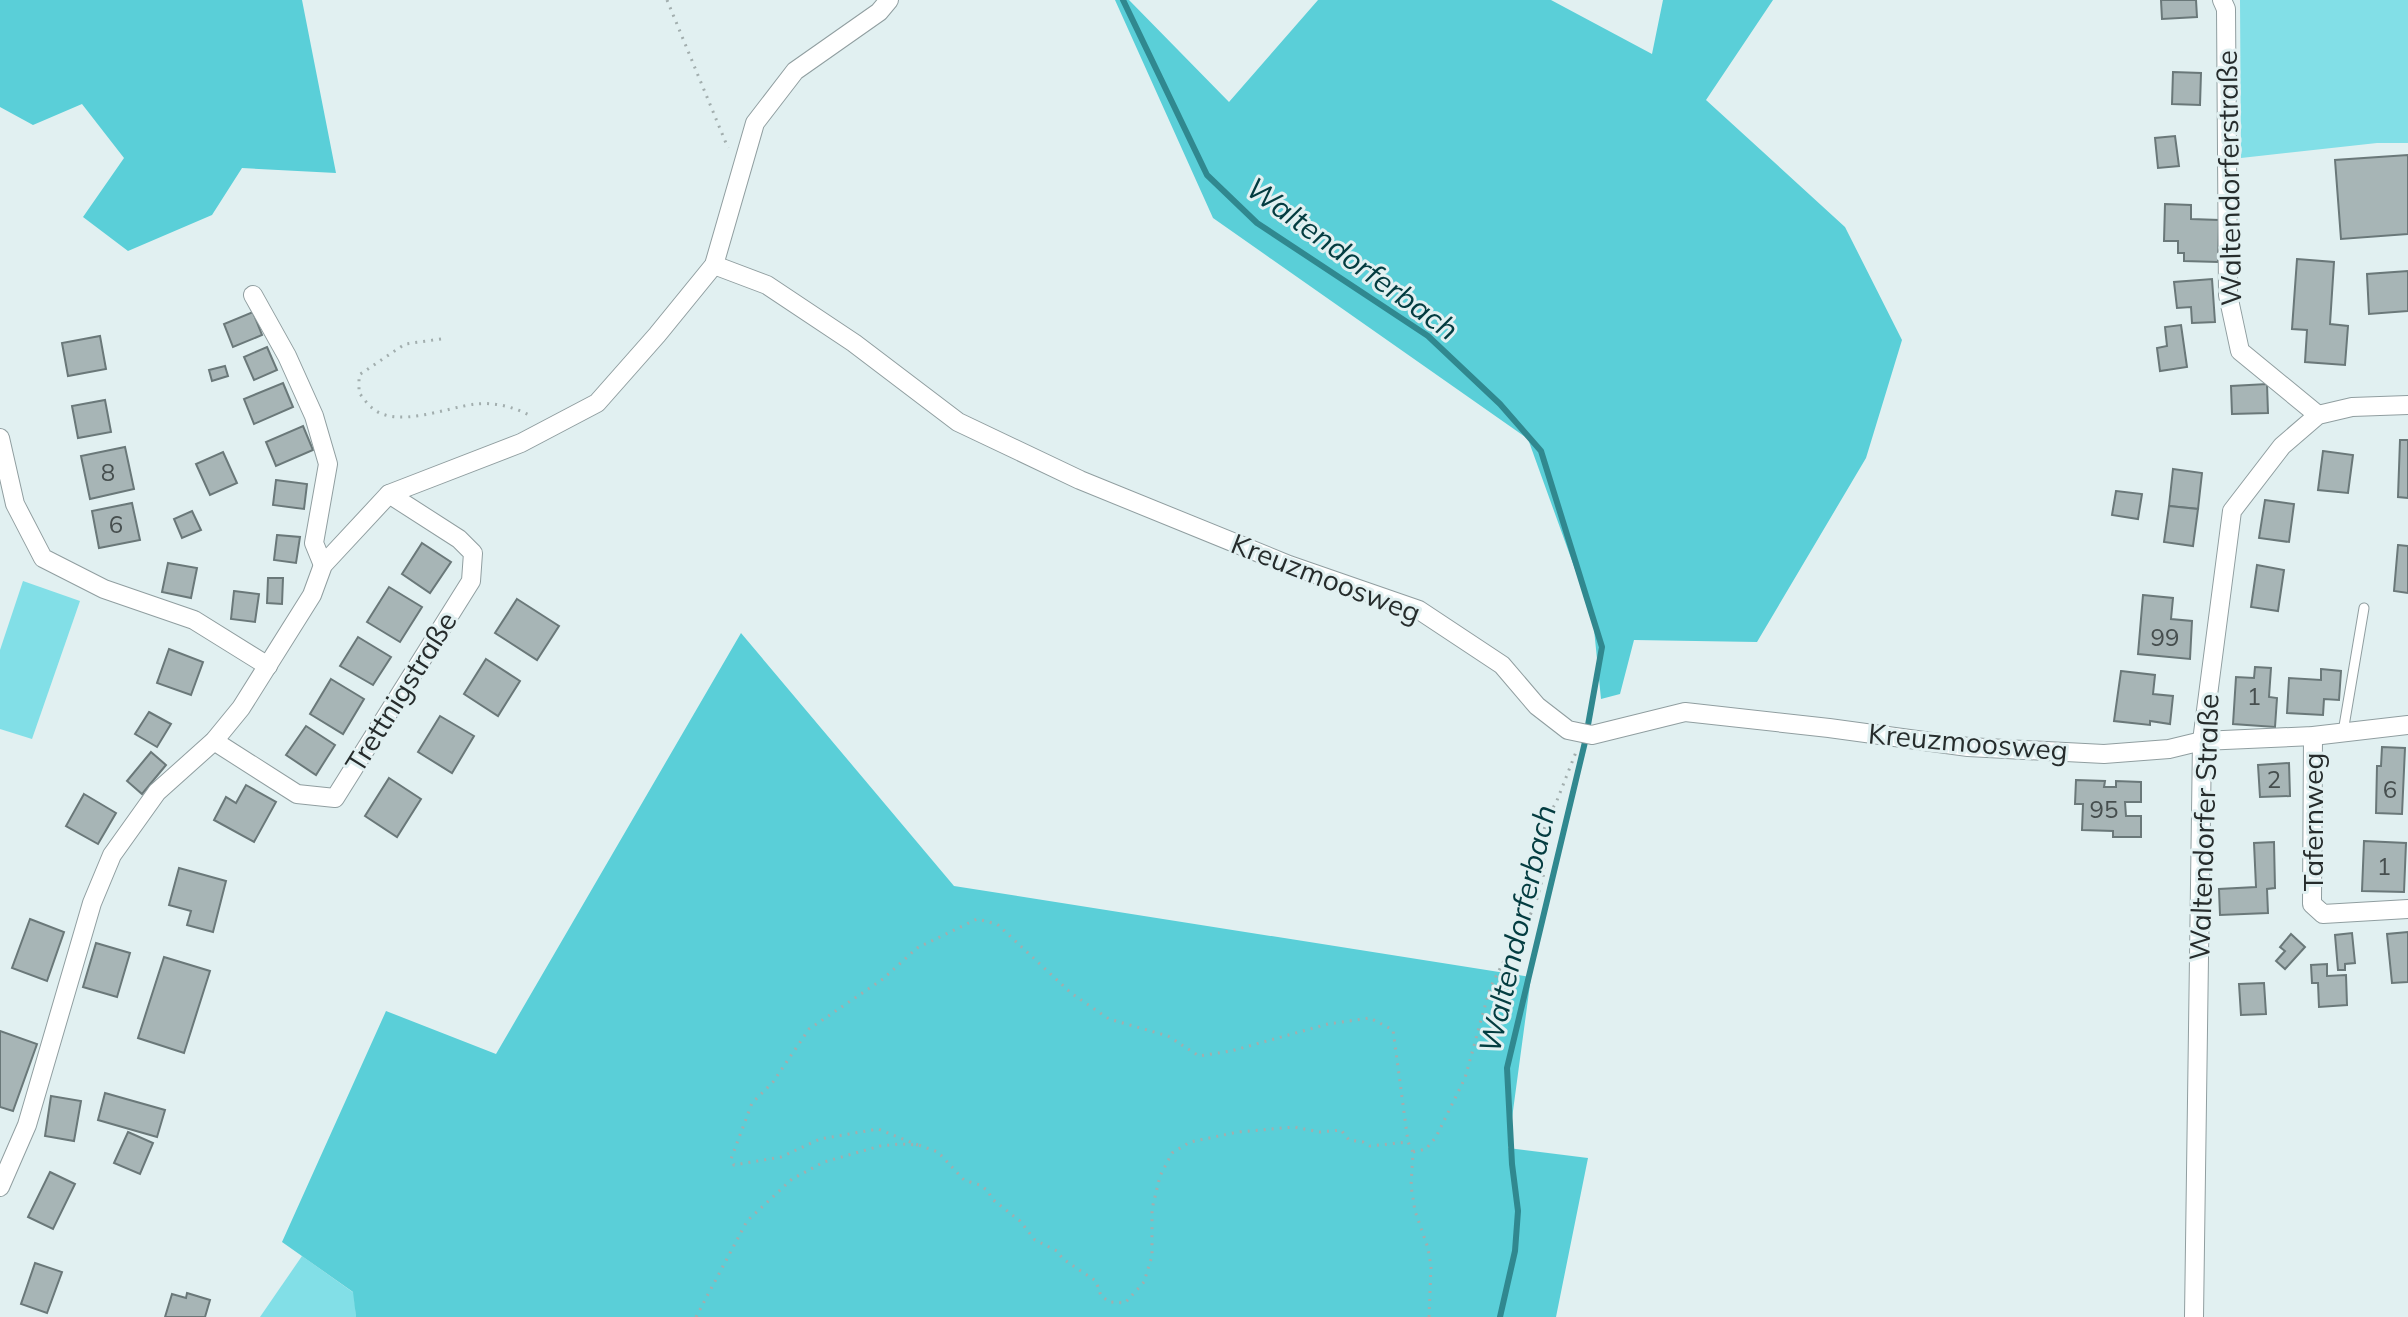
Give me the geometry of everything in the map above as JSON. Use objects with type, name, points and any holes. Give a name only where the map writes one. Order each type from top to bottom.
[{"type":"street","points":[[0,1187],[27,1125],[92,903],[112,855],[157,792],[214,741],[241,708],[312,595],[323,565],[389,494],[521,443],[597,403],[714,265],[755,123],[795,71],[879,12],[889,0]]},
{"type":"street","name":"Waltendorferstraße","points":[[2222,0],[2226,9],[2228,295],[2240,351],[2318,415]]},
{"type":"street","name":"Kreuzmoosweg","points":[[714,265],[767,285],[854,343],[958,422],[1080,480],[1289,565],[1419,610],[1502,665],[1537,706],[1568,730],[1592,735],[1685,712],[1968,747],[2104,754],[2169,749],[2202,741],[2313,736],[2408,725]]},
{"type":"street","points":[[253,295],[293,368],[314,416],[328,464],[314,543],[323,565]]},
{"type":"street","name":"Waltendorfer Straße","points":[[2194,1317],[2202,741],[2232,511],[2282,446],[2318,415],[2352,407],[2408,405]]},
{"type":"street","points":[[0,438],[15,504],[43,558],[104,589],[194,620],[268,666]]},
{"type":"street","name":"Trettnigstraße","points":[[214,741],[297,794],[335,798],[471,581],[473,553],[459,539],[389,494]]},
{"type":"street","name":"Tafernweg","points":[[2313,736],[2312,904],[2323,914],[2408,909]]},
{"type":"lane","points":[[2343,732],[2364,608]]},
{"type":"path","points":[[667,0],[728,148]]},
{"type":"path","points":[[441,339],[405,344],[359,375],[359,393],[373,410],[396,417],[440,412],[477,403],[501,405],[512,407],[552,427]]},
{"type":"path","points":[[1413,1152],[1426,1149],[1436,1137],[1465,1078],[1490,988],[1536,902],[1544,873],[1546,818],[1556,803],[1576,752],[1568,730]]},
{"type":"path","points":[[1408,1142],[1370,1146],[1349,1140],[1341,1130],[1320,1132],[1294,1127],[1238,1132],[1190,1142],[1172,1153],[1160,1176],[1152,1209],[1152,1256],[1144,1282],[1125,1303],[1110,1302],[1101,1296],[1096,1281],[1063,1259],[1057,1251],[1035,1240],[1020,1221],[992,1199],[988,1191],[964,1180],[938,1152],[878,1129],[820,1139],[781,1157],[734,1165],[731,1159],[752,1103],[773,1082],[809,1029],[883,979],[917,948],[977,919],[997,924],[1071,993],[1109,1019],[1168,1036],[1199,1056],[1231,1051],[1328,1024],[1370,1018],[1393,1030],[1408,1142],[1413,1152],[1411,1186],[1415,1211],[1431,1267],[1429,1317]]},
{"type":"path","points":[[696,1317],[747,1221],[792,1179],[824,1162],[880,1146],[918,1145]]},
{"type":"shaded area","points":[[0,0],[302,0],[336,173],[242,168],[212,215],[128,251],[83,217],[124,158],[82,104],[33,125],[0,107]]},
{"type":"shaded area","points":[[1115,0],[1129,0],[1229,102],[1318,0],[1551,0],[1652,54],[1663,0],[1773,0],[1706,100],[1845,227],[1902,340],[1866,458],[1757,642],[1634,640],[1620,694],[1601,699],[1593,619],[1528,439],[1213,218]]},
{"type":"shaded area","points":[[2240,0],[2408,0],[2408,143],[2377,143],[2241,158]]},
{"type":"shaded area","points":[[23,581],[80,601],[32,739],[0,729],[0,650]]},
{"type":"shaded area","points":[[741,633],[954,886],[1531,977],[1508,1148],[1588,1158],[1556,1317],[356,1317],[353,1292],[282,1242],[386,1011],[496,1054]]},
{"type":"shaded area","points":[[302,1256],[354,1293],[356,1317],[260,1317]]},
{"type":"building","points":[[2161,0],[2196,0],[2197,17],[2162,19]]},
{"type":"building","points":[[2173,72],[2201,73],[2200,105],[2172,104]]},
{"type":"building","points":[[2175,136],[2179,166],[2158,168],[2155,138]]},
{"type":"building","points":[[2408,155],[2408,234],[2341,239],[2335,160]]},
{"type":"building","points":[[2165,204],[2191,205],[2191,219],[2219,220],[2218,262],[2184,261],[2184,253],[2178,253],[2178,241],[2164,241]]},
{"type":"building","points":[[2297,259],[2334,262],[2330,324],[2348,326],[2345,365],[2305,362],[2307,330],[2292,329]]},
{"type":"building","points":[[2408,271],[2408,311],[2369,314],[2367,274]]},
{"type":"building","points":[[2212,279],[2215,322],[2192,323],[2191,307],[2177,308],[2174,282]]},
{"type":"building","points":[[253,312],[262,335],[233,347],[224,324]]},
{"type":"building","points":[[2181,325],[2187,367],[2160,371],[2157,348],[2167,346],[2165,327]]},
{"type":"building","points":[[100,336],[106,369],[68,376],[62,343]]},
{"type":"building","points":[[267,347],[277,370],[254,380],[244,357]]},
{"type":"building","points":[[225,366],[228,376],[212,381],[209,370]]},
{"type":"building","points":[[283,383],[293,407],[254,424],[244,399]]},
{"type":"building","points":[[2267,384],[2268,413],[2232,414],[2231,386]]},
{"type":"building","points":[[105,400],[111,432],[78,438],[72,406]]},
{"type":"building","points":[[303,426],[313,450],[276,466],[266,442]]},
{"type":"building","points":[[2400,440],[2408,440],[2408,498],[2398,497]]},
{"type":"building","points":[[125,447],[134,489],[90,499],[81,456]]},
{"type":"building","points":[[2323,451],[2353,455],[2348,493],[2318,490]]},
{"type":"building","points":[[223,452],[237,483],[210,495],[196,464]]},
{"type":"building","points":[[2173,469],[2202,473],[2198,509],[2169,506]]},
{"type":"building","points":[[276,480],[307,484],[304,509],[273,505]]},
{"type":"building","points":[[2116,491],[2142,494],[2138,519],[2112,515]]},
{"type":"building","points":[[2265,500],[2294,504],[2289,542],[2259,538]]},
{"type":"building","points":[[132,503],[140,540],[99,548],[92,511]]},
{"type":"building","points":[[2169,506],[2198,509],[2193,546],[2164,542]]},
{"type":"building","points":[[192,511],[201,530],[182,538],[174,519]]},
{"type":"building","points":[[277,535],[300,537],[296,563],[274,560]]},
{"type":"building","points":[[422,543],[451,562],[430,593],[402,574]]},
{"type":"building","points":[[2398,545],[2408,546],[2408,593],[2394,591]]},
{"type":"building","points":[[168,563],[197,568],[191,598],[162,592]]},
{"type":"building","points":[[2257,565],[2284,570],[2278,611],[2251,607]]},
{"type":"building","points":[[268,578],[283,578],[282,604],[267,603]]},
{"type":"building","points":[[389,587],[422,607],[400,642],[367,622]]},
{"type":"building","points":[[234,591],[259,594],[255,622],[231,619]]},
{"type":"building","points":[[2143,595],[2173,598],[2171,619],[2192,621],[2190,659],[2138,654]]},
{"type":"building","points":[[517,599],[559,626],[537,660],[495,633]]},
{"type":"building","points":[[358,637],[391,657],[373,685],[340,666]]},
{"type":"building","points":[[169,649],[203,662],[191,695],[157,683]]},
{"type":"building","points":[[486,659],[520,681],[498,716],[464,694]]},
{"type":"building","points":[[2255,667],[2271,668],[2269,697],[2277,698],[2275,727],[2233,724],[2236,677],[2254,678]]},
{"type":"building","points":[[2321,669],[2341,671],[2339,700],[2324,699],[2323,715],[2287,713],[2289,678],[2321,680]]},
{"type":"building","points":[[2121,671],[2155,675],[2153,694],[2173,696],[2170,724],[2114,721]]},
{"type":"building","points":[[331,679],[364,699],[343,734],[310,714]]},
{"type":"building","points":[[149,712],[171,724],[157,747],[135,734]]},
{"type":"building","points":[[440,716],[474,736],[452,773],[418,752]]},
{"type":"building","points":[[306,726],[335,745],[316,775],[286,755]]},
{"type":"building","points":[[2382,747],[2405,748],[2402,814],[2376,813],[2377,766],[2381,766]]},
{"type":"building","points":[[151,752],[166,765],[142,794],[127,781]]},
{"type":"building","points":[[2289,763],[2290,796],[2260,797],[2258,765]]},
{"type":"building","points":[[389,778],[421,799],[397,837],[365,816]]},
{"type":"building","points":[[2076,780],[2105,781],[2104,787],[2116,787],[2116,781],[2141,782],[2141,802],[2125,802],[2126,816],[2141,816],[2141,837],[2113,837],[2113,831],[2082,830],[2083,804],[2075,804]]},
{"type":"building","points":[[246,785],[276,802],[254,842],[214,820],[226,797],[236,803]]},
{"type":"building","points":[[84,794],[116,813],[98,844],[66,826]]},
{"type":"building","points":[[2364,841],[2406,843],[2404,892],[2362,891]]},
{"type":"building","points":[[2274,842],[2275,888],[2267,889],[2268,913],[2220,915],[2219,889],[2256,887],[2254,843]]},
{"type":"building","points":[[179,868],[226,881],[213,932],[187,925],[191,911],[169,905]]},
{"type":"building","points":[[30,919],[64,932],[47,981],[12,968]]},
{"type":"building","points":[[2408,932],[2408,982],[2392,983],[2387,934]]},
{"type":"building","points":[[2352,933],[2355,963],[2345,964],[2345,970],[2338,970],[2335,935]]},
{"type":"building","points":[[2291,934],[2305,947],[2285,969],[2276,961],[2285,951],[2280,947]]},
{"type":"building","points":[[96,943],[130,953],[117,997],[83,987]]},
{"type":"building","points":[[164,957],[210,971],[184,1053],[138,1038]]},
{"type":"building","points":[[2327,964],[2327,976],[2346,975],[2347,1005],[2319,1007],[2318,983],[2312,983],[2311,965]]},
{"type":"building","points":[[2264,983],[2266,1014],[2241,1015],[2239,984]]},
{"type":"building","points":[[0,1031],[37,1044],[13,1111],[0,1107]]},
{"type":"building","points":[[105,1093],[165,1110],[157,1137],[98,1120]]},
{"type":"building","points":[[51,1096],[81,1101],[74,1141],[45,1136]]},
{"type":"building","points":[[128,1132],[153,1143],[140,1174],[114,1163]]},
{"type":"building","points":[[50,1172],[75,1184],[53,1229],[28,1217]]},
{"type":"building","points":[[35,1263],[62,1272],[47,1313],[21,1304]]},
{"type":"building","points":[[187,1293],[210,1300],[205,1317],[165,1317],[172,1294],[186,1298]]},
{"type":"waterway","name":"Waltendorferbach","points":[[1123,0],[1207,175],[1257,223],[1428,336],[1500,404],[1541,451],[1602,647],[1588,725]]},
{"type":"waterway","name":"Waltendorferbach","points":[[1500,1317],[1515,1251],[1518,1211],[1507,1068],[1585,742]]}]
